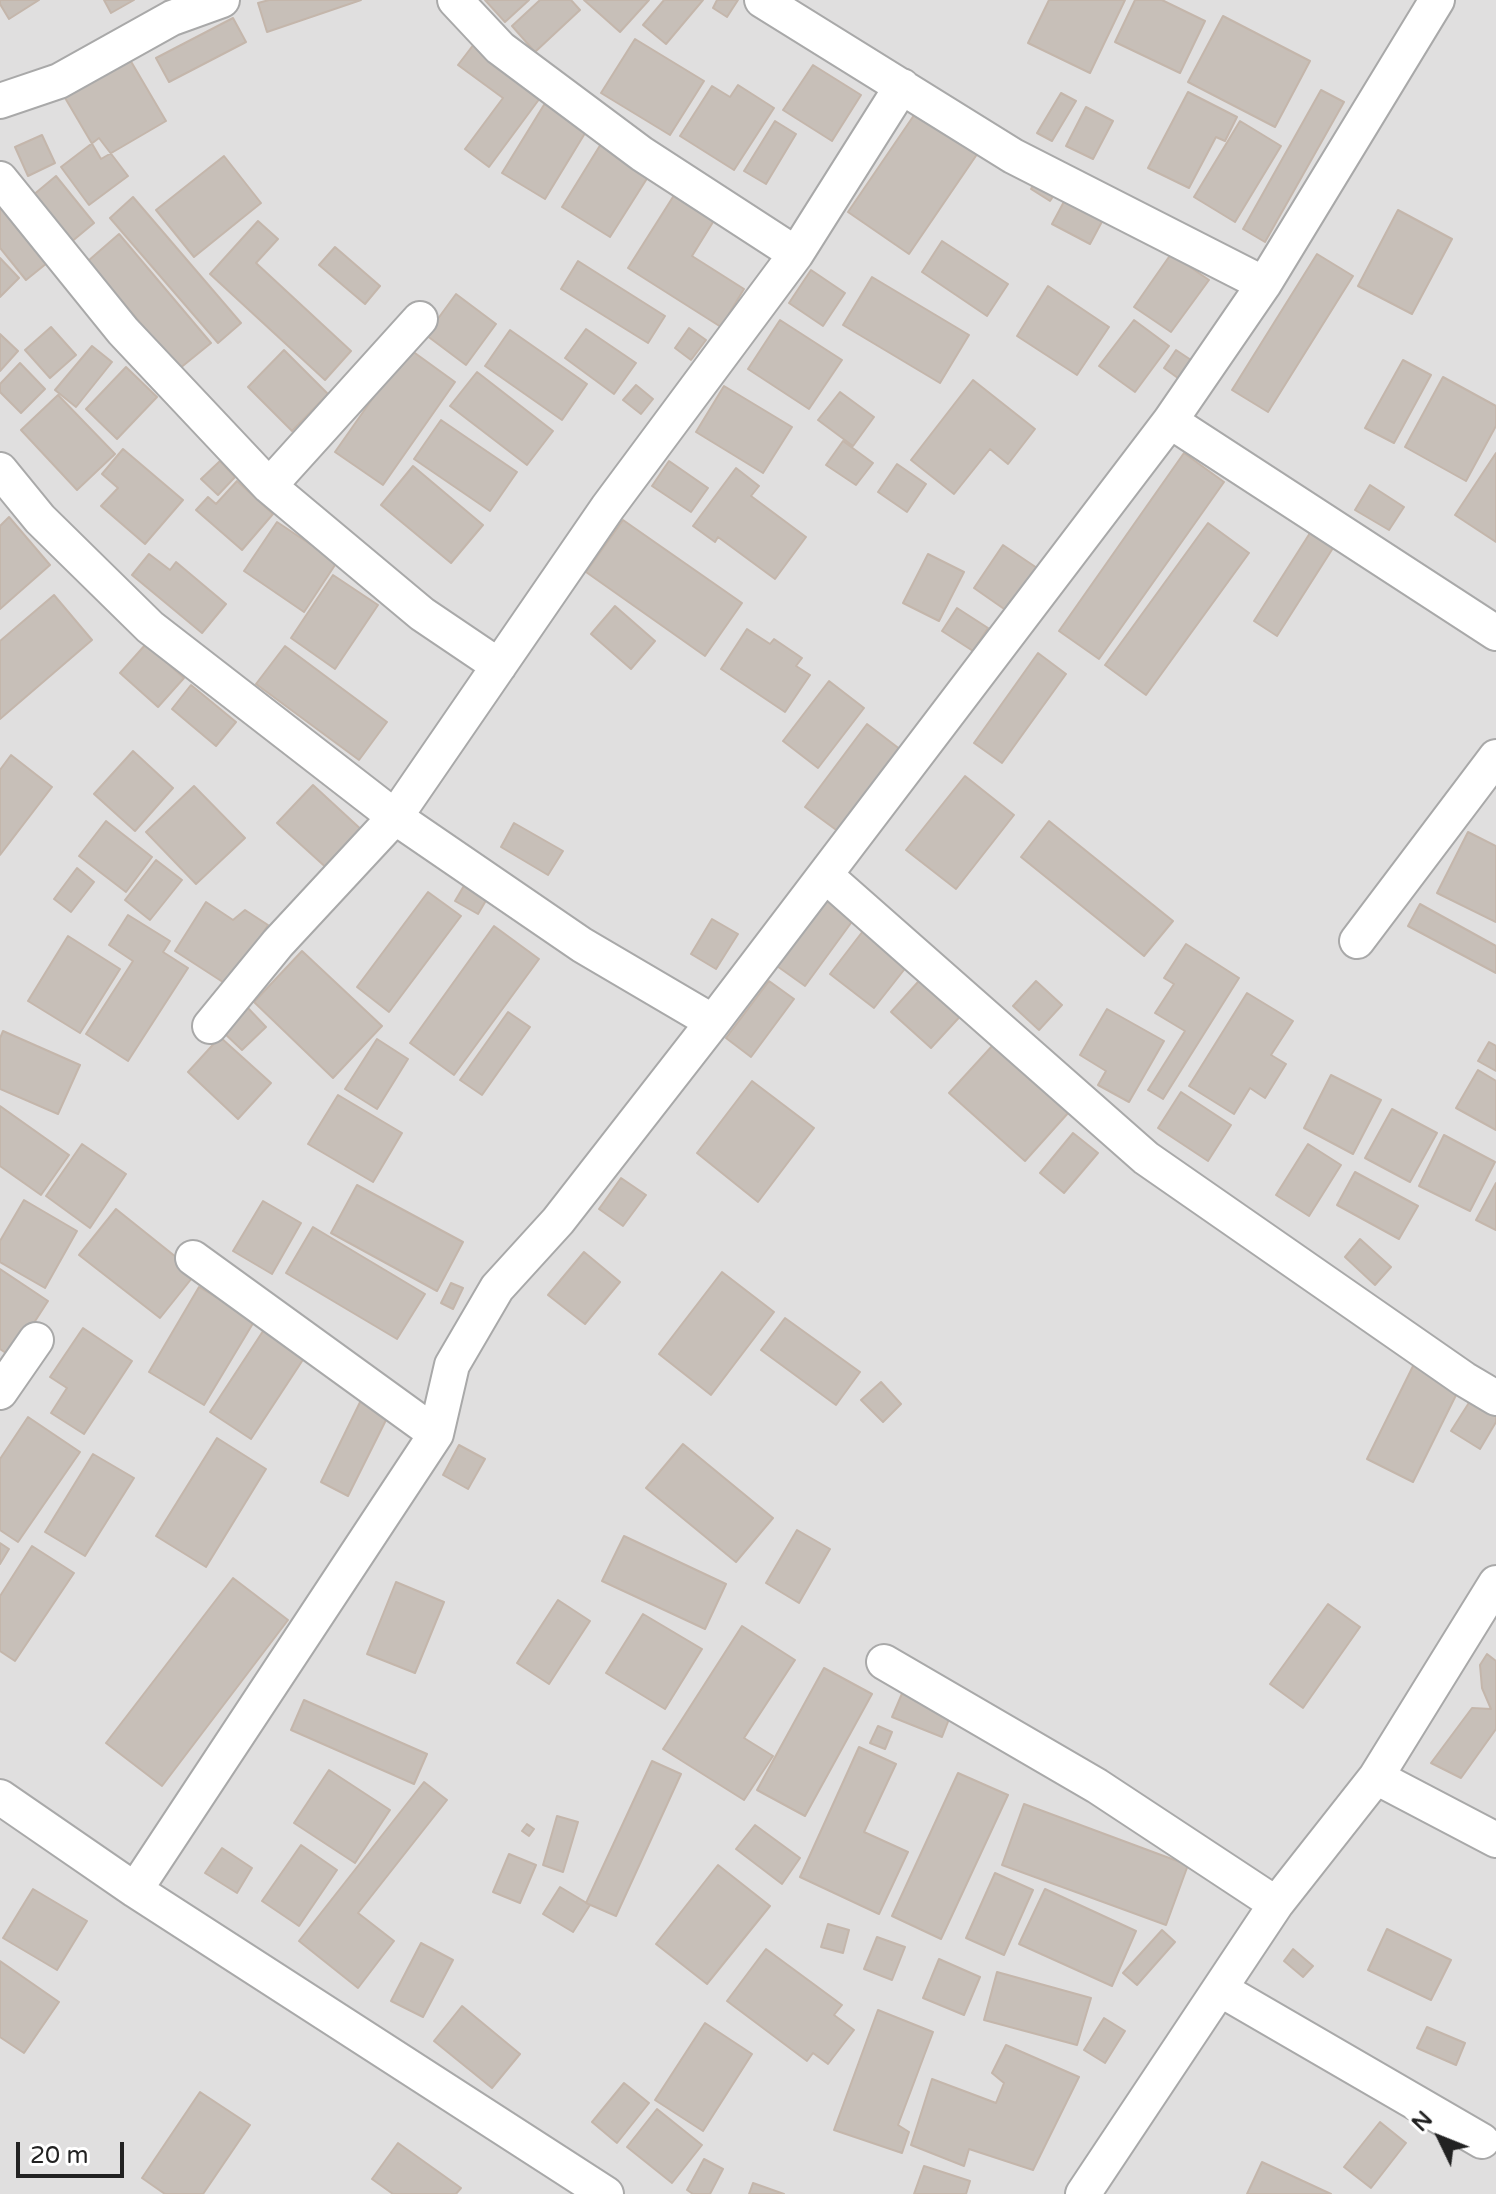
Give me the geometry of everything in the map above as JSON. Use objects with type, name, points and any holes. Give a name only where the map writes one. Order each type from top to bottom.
[{"type":"street","points":[[0,101],[59,81],[172,18],[222,0]]},
{"type":"street","points":[[455,0],[500,48],[630,145],[796,254]]},
{"type":"street","points":[[762,0],[1013,156],[1264,284]]},
{"type":"street","points":[[135,1890],[436,1434],[452,1365],[497,1288],[558,1221],[713,1022],[1170,421],[1264,284],[1437,0]]},
{"type":"street","points":[[210,1026],[278,943],[395,817],[608,507],[796,254],[902,86]]},
{"type":"street","points":[[0,179],[123,331],[269,486],[422,614],[499,666]]},
{"type":"street","points":[[269,486],[420,319]]},
{"type":"street","points":[[1170,421],[1496,633]]},
{"type":"street","points":[[0,470],[40,519],[150,627],[395,817],[582,945],[713,1022]]},
{"type":"street","points":[[1357,941],[1496,757]]},
{"type":"street","points":[[825,875],[1146,1158],[1464,1379],[1496,1398]]},
{"type":"street","points":[[193,1258],[436,1434]]},
{"type":"street","points":[[0,1392],[36,1340]]},
{"type":"street","points":[[1083,2194],[1276,1904],[1376,1777],[1496,1583]]},
{"type":"street","points":[[884,1662],[1097,1786],[1276,1904]]},
{"type":"street","points":[[1376,1777],[1496,1840]]},
{"type":"street","points":[[0,1797],[135,1890],[606,2194]]},
{"type":"street","points":[[1220,1989],[1482,2141]]},
{"type":"shaded area","points":[[0,0],[1496,0],[1496,2194],[0,2194]]},
{"type":"building","points":[[0,0],[39,0],[9,19]]},
{"type":"building","points":[[104,0],[134,0],[111,13]]},
{"type":"building","points":[[269,0],[361,0],[267,32],[258,3]]},
{"type":"building","points":[[485,0],[529,0],[505,22]]},
{"type":"building","points":[[540,0],[571,0],[580,10],[535,52],[512,26]]},
{"type":"building","points":[[584,0],[649,0],[620,32]]},
{"type":"building","points":[[664,0],[703,0],[666,44],[643,25]]},
{"type":"building","points":[[717,0],[738,0],[727,17],[713,8]]},
{"type":"building","points":[[1049,0],[1125,0],[1090,73],[1028,43]]},
{"type":"building","points":[[1135,0],[1162,0],[1205,21],[1180,73],[1115,42]]},
{"type":"building","points":[[1223,16],[1310,61],[1275,127],[1188,82]]},
{"type":"building","points":[[233,18],[246,42],[169,82],[156,58]]},
{"type":"building","points":[[635,39],[704,81],[670,135],[601,93]]},
{"type":"building","points":[[474,44],[543,94],[489,167],[465,149],[503,98],[458,65]]},
{"type":"building","points":[[126,53],[166,121],[101,159],[61,91]]},
{"type":"building","points":[[813,65],[861,95],[832,141],[783,110]]},
{"type":"building","points":[[738,85],[774,108],[734,170],[680,136],[712,86],[730,97]]},
{"type":"building","points":[[1321,90],[1344,102],[1265,242],[1243,229]]},
{"type":"building","points":[[1188,92],[1237,117],[1225,141],[1216,137],[1189,188],[1148,168]]},
{"type":"building","points":[[1061,93],[1076,101],[1052,141],[1037,133]]},
{"type":"building","points":[[547,100],[590,125],[545,199],[502,173]]},
{"type":"building","points":[[921,105],[982,147],[909,254],[848,212]]},
{"type":"building","points":[[1086,107],[1113,121],[1093,159],[1066,146]]},
{"type":"building","points":[[775,121],[796,134],[766,184],[744,171]]},
{"type":"building","points":[[1240,121],[1281,146],[1235,222],[1194,197]]},
{"type":"building","points":[[42,135],[55,163],[28,176],[15,147]]},
{"type":"building","points":[[99,138],[128,176],[89,205],[61,167]]},
{"type":"building","points":[[604,139],[653,169],[610,237],[562,207]]},
{"type":"building","points":[[224,156],[261,203],[194,257],[156,210]]},
{"type":"building","points":[[56,176],[94,223],[70,243],[32,196]]},
{"type":"building","points":[[1039,176],[1058,189],[1050,201],[1031,189]]},
{"type":"building","points":[[678,189],[718,214],[692,256],[744,289],[721,327],[628,268]]},
{"type":"building","points":[[1067,196],[1105,216],[1090,244],[1052,224]]},
{"type":"building","points":[[133,197],[241,323],[218,343],[110,218]]},
{"type":"building","points":[[0,203],[47,263],[26,280],[0,248]]},
{"type":"building","points":[[1398,210],[1452,239],[1412,314],[1358,286]]},
{"type":"building","points":[[258,221],[278,239],[256,263],[351,351],[325,380],[210,274]]},
{"type":"building","points":[[119,234],[211,343],[179,369],[88,261]]},
{"type":"building","points":[[942,241],[1008,284],[987,316],[922,272]]},
{"type":"building","points":[[335,247],[380,286],[365,304],[319,265]]},
{"type":"building","points":[[1171,254],[1209,280],[1171,332],[1134,307]]},
{"type":"building","points":[[1317,254],[1353,276],[1268,412],[1232,390]]},
{"type":"building","points":[[0,258],[19,278],[0,297]]},
{"type":"building","points":[[578,261],[665,316],[648,343],[561,289]]},
{"type":"building","points":[[811,270],[845,293],[823,326],[789,303]]},
{"type":"building","points":[[872,277],[969,335],[940,383],[843,325]]},
{"type":"building","points":[[1048,286],[1109,327],[1077,375],[1017,336]]},
{"type":"building","points":[[456,294],[496,324],[466,365],[426,335]]},
{"type":"building","points":[[780,320],[842,360],[809,409],[748,369]]},
{"type":"building","points":[[1134,320],[1169,346],[1135,392],[1099,366]]},
{"type":"building","points":[[51,327],[76,355],[50,378],[25,350]]},
{"type":"building","points":[[689,328],[706,340],[691,360],[675,348]]},
{"type":"building","points":[[586,329],[636,363],[614,394],[565,358]]},
{"type":"building","points":[[510,330],[587,384],[562,420],[485,366]]},
{"type":"building","points":[[0,334],[18,351],[0,371]]},
{"type":"building","points":[[92,346],[112,362],[76,407],[55,390]]},
{"type":"building","points":[[408,348],[455,382],[383,485],[335,452]]},
{"type":"building","points":[[284,350],[328,394],[292,431],[248,387]]},
{"type":"building","points":[[1176,350],[1194,362],[1182,381],[1164,368]]},
{"type":"building","points":[[1403,360],[1431,375],[1394,443],[1365,428]]},
{"type":"building","points":[[20,363],[45,389],[21,413],[0,392],[0,384]]},
{"type":"building","points":[[126,367],[157,397],[117,439],[86,409]]},
{"type":"building","points":[[477,372],[553,431],[527,465],[450,406]]},
{"type":"building","points":[[1443,377],[1496,406],[1496,426],[1466,481],[1405,447]]},
{"type":"building","points":[[973,380],[1035,429],[1008,464],[990,449],[954,494],[911,460]]},
{"type":"building","points":[[636,385],[653,399],[641,414],[623,400]]},
{"type":"building","points":[[724,386],[792,427],[763,473],[696,432]]},
{"type":"building","points":[[840,392],[874,417],[853,446],[818,420]]},
{"type":"building","points":[[58,395],[115,454],[77,490],[21,430]]},
{"type":"building","points":[[441,420],[517,472],[490,511],[414,459]]},
{"type":"building","points":[[843,441],[873,463],[856,485],[826,465]]},
{"type":"building","points":[[123,449],[183,500],[145,544],[101,506],[118,488],[102,474]]},
{"type":"building","points":[[1184,453],[1224,482],[1099,659],[1059,631]]},
{"type":"building","points":[[1496,453],[1496,542],[1455,515]]},
{"type":"building","points":[[220,461],[235,477],[218,495],[201,479]]},
{"type":"building","points":[[669,461],[708,488],[691,512],[652,486]]},
{"type":"building","points":[[897,464],[926,484],[907,512],[878,492]]},
{"type":"building","points":[[413,466],[483,525],[451,563],[381,505]]},
{"type":"building","points":[[736,468],[759,486],[751,496],[806,537],[775,579],[718,537],[715,542],[693,526]]},
{"type":"building","points":[[237,481],[273,514],[242,550],[196,510],[208,497],[216,504]]},
{"type":"building","points":[[1370,485],[1404,507],[1389,530],[1355,510]]},
{"type":"building","points":[[9,517],[50,565],[0,609],[0,526]]},
{"type":"building","points":[[623,520],[742,603],[705,656],[586,572]]},
{"type":"building","points":[[277,522],[337,562],[304,612],[244,571]]},
{"type":"building","points":[[1317,522],[1340,537],[1277,636],[1254,621]]},
{"type":"building","points":[[1208,523],[1249,553],[1146,695],[1105,665]]},
{"type":"building","points":[[1003,545],[1037,568],[1007,611],[974,588]]},
{"type":"building","points":[[149,554],[170,570],[176,562],[226,604],[202,633],[132,575]]},
{"type":"building","points":[[928,554],[964,572],[939,621],[903,603]]},
{"type":"building","points":[[333,575],[378,605],[335,669],[291,638]]},
{"type":"building","points":[[54,595],[92,640],[0,719],[0,641]]},
{"type":"building","points":[[615,606],[655,641],[631,669],[591,634]]},
{"type":"building","points":[[957,608],[988,628],[973,651],[942,631]]},
{"type":"building","points":[[747,629],[770,644],[774,639],[802,658],[796,666],[810,675],[785,712],[721,669]]},
{"type":"building","points":[[146,644],[184,678],[158,707],[120,673]]},
{"type":"building","points":[[285,646],[387,722],[359,760],[256,684]]},
{"type":"building","points":[[1038,653],[1066,674],[1002,763],[974,743]]},
{"type":"building","points":[[829,681],[864,708],[818,768],[783,741]]},
{"type":"building","points":[[191,685],[236,722],[216,746],[172,709]]},
{"type":"building","points":[[867,724],[901,750],[839,832],[805,807]]},
{"type":"building","points":[[133,751],[173,788],[135,831],[94,794]]},
{"type":"building","points":[[11,755],[52,787],[0,855],[0,770]]},
{"type":"building","points":[[965,776],[1014,815],[956,889],[906,850]]},
{"type":"building","points":[[313,785],[365,833],[330,871],[277,823]]},
{"type":"building","points":[[194,786],[245,838],[196,884],[146,832]]},
{"type":"building","points":[[106,821],[152,857],[126,892],[79,856]]},
{"type":"building","points":[[1049,821],[1173,921],[1144,956],[1021,857]]},
{"type":"building","points":[[514,823],[563,851],[548,875],[501,847]]},
{"type":"building","points":[[1468,832],[1496,846],[1496,922],[1437,893]]},
{"type":"building","points":[[156,860],[182,880],[150,920],[125,900]]},
{"type":"building","points":[[77,868],[94,882],[71,912],[54,899]]},
{"type":"building","points":[[468,879],[491,892],[478,914],[455,901]]},
{"type":"building","points":[[428,892],[461,916],[389,1012],[357,987]]},
{"type":"building","points":[[832,892],[859,912],[805,986],[777,966]]},
{"type":"building","points":[[206,902],[233,920],[245,910],[268,925],[229,986],[175,951]]},
{"type":"building","points":[[1420,904],[1496,946],[1496,973],[1408,926]]},
{"type":"building","points":[[128,915],[170,941],[163,952],[188,968],[128,1061],[86,1034],[133,961],[109,945]]},
{"type":"building","points":[[712,919],[738,934],[716,969],[691,954]]},
{"type":"building","points":[[494,926],[539,959],[454,1075],[410,1043]]},
{"type":"building","points":[[863,931],[907,966],[874,1008],[830,974]]},
{"type":"building","points":[[68,936],[120,969],[80,1033],[28,1001]]},
{"type":"building","points":[[1186,944],[1239,978],[1163,1099],[1148,1090],[1185,1031],[1155,1013],[1174,984],[1164,978]]},
{"type":"building","points":[[302,951],[382,1026],[333,1078],[254,1002]]},
{"type":"building","points":[[926,973],[966,1010],[931,1048],[891,1012]]},
{"type":"building","points":[[769,981],[794,999],[751,1057],[726,1038]]},
{"type":"building","points":[[1036,981],[1062,1005],[1039,1030],[1013,1006]]},
{"type":"building","points":[[1247,993],[1293,1021],[1271,1055],[1286,1064],[1265,1098],[1250,1088],[1234,1114],[1189,1086]]},
{"type":"building","points":[[247,1007],[266,1027],[242,1050],[223,1032]]},
{"type":"building","points":[[1107,1009],[1164,1041],[1129,1102],[1098,1085],[1106,1071],[1080,1055]]},
{"type":"building","points":[[508,1012],[530,1027],[482,1095],[460,1080]]},
{"type":"building","points":[[3,1031],[80,1065],[58,1114],[0,1089],[0,1038]]},
{"type":"building","points":[[220,1037],[271,1083],[238,1119],[188,1072]]},
{"type":"building","points":[[377,1039],[408,1059],[377,1109],[345,1089]]},
{"type":"building","points":[[1489,1042],[1496,1046],[1496,1071],[1478,1061]]},
{"type":"building","points":[[993,1045],[1069,1112],[1025,1161],[949,1093]]},
{"type":"building","points":[[1478,1070],[1496,1081],[1496,1130],[1456,1108]]},
{"type":"building","points":[[1331,1075],[1381,1100],[1353,1154],[1304,1128]]},
{"type":"building","points":[[752,1081],[814,1128],[758,1202],[697,1153]]},
{"type":"building","points":[[1181,1092],[1231,1125],[1208,1161],[1158,1128]]},
{"type":"building","points":[[338,1095],[402,1133],[373,1182],[308,1144]]},
{"type":"building","points":[[0,1106],[69,1155],[41,1195],[0,1166]]},
{"type":"building","points":[[1392,1109],[1437,1133],[1410,1182],[1365,1158]]},
{"type":"building","points":[[1073,1133],[1098,1153],[1064,1193],[1040,1173]]},
{"type":"building","points":[[1444,1135],[1495,1162],[1470,1211],[1419,1186]]},
{"type":"building","points":[[82,1144],[126,1174],[90,1228],[46,1196]]},
{"type":"building","points":[[1308,1144],[1341,1165],[1309,1216],[1276,1195]]},
{"type":"building","points":[[1355,1172],[1418,1206],[1399,1239],[1337,1205]]},
{"type":"building","points":[[621,1178],[646,1195],[623,1226],[599,1209]]},
{"type":"building","points":[[1496,1183],[1496,1230],[1476,1220]]},
{"type":"building","points":[[357,1185],[463,1242],[437,1291],[331,1233]]},
{"type":"building","points":[[24,1200],[77,1231],[45,1288],[0,1262],[0,1241]]},
{"type":"building","points":[[263,1201],[301,1223],[272,1274],[233,1251]]},
{"type":"building","points":[[116,1209],[196,1273],[160,1318],[79,1255]]},
{"type":"building","points":[[313,1227],[425,1294],[397,1339],[286,1273]]},
{"type":"building","points":[[1360,1239],[1391,1267],[1375,1285],[1345,1257]]},
{"type":"building","points":[[584,1252],[620,1282],[585,1324],[548,1295]]},
{"type":"building","points":[[0,1269],[48,1301],[12,1357],[0,1349]]},
{"type":"building","points":[[722,1272],[774,1312],[711,1395],[659,1354]]},
{"type":"building","points":[[451,1283],[463,1288],[453,1309],[441,1303]]},
{"type":"building","points":[[199,1287],[255,1320],[204,1405],[149,1372]]},
{"type":"building","points":[[785,1318],[860,1372],[836,1405],[761,1350]]},
{"type":"building","points":[[269,1322],[310,1349],[251,1439],[210,1412]]},
{"type":"building","points":[[83,1328],[132,1361],[84,1434],[51,1413],[67,1388],[50,1377]]},
{"type":"building","points":[[1418,1356],[1464,1379],[1413,1482],[1367,1459]]},
{"type":"building","points":[[881,1382],[901,1404],[883,1422],[861,1400]]},
{"type":"building","points":[[366,1390],[394,1404],[348,1496],[321,1482]]},
{"type":"building","points":[[1472,1398],[1496,1412],[1496,1422],[1480,1449],[1451,1431]]},
{"type":"building","points":[[28,1417],[80,1452],[18,1542],[0,1530],[0,1459]]},
{"type":"building","points":[[217,1438],[266,1469],[206,1567],[156,1536]]},
{"type":"building","points":[[683,1444],[773,1518],[736,1562],[646,1488]]},
{"type":"building","points":[[459,1445],[485,1459],[468,1489],[443,1475]]},
{"type":"building","points":[[93,1454],[134,1478],[85,1556],[45,1532]]},
{"type":"building","points":[[797,1530],[830,1549],[799,1603],[766,1583]]},
{"type":"building","points":[[624,1536],[726,1584],[705,1629],[602,1581]]},
{"type":"building","points":[[0,1543],[9,1549],[0,1564]]},
{"type":"building","points":[[32,1546],[74,1573],[15,1661],[0,1651],[0,1596]]},
{"type":"building","points":[[233,1578],[288,1620],[162,1786],[106,1743]]},
{"type":"building","points":[[396,1582],[444,1602],[415,1673],[367,1654]]},
{"type":"building","points":[[558,1600],[590,1621],[549,1684],[517,1663]]},
{"type":"building","points":[[1328,1604],[1360,1627],[1303,1708],[1270,1684]]},
{"type":"building","points":[[643,1614],[702,1649],[665,1709],[606,1673]]},
{"type":"building","points":[[742,1626],[795,1660],[744,1738],[773,1756],[744,1800],[663,1749]]},
{"type":"building","points":[[1487,1654],[1496,1661],[1496,1729],[1461,1778],[1431,1763],[1472,1708],[1491,1709],[1482,1688],[1480,1665]]},
{"type":"building","points":[[824,1668],[872,1694],[805,1816],[757,1790]]},
{"type":"building","points":[[904,1689],[953,1709],[942,1737],[892,1717]]},
{"type":"building","points":[[304,1700],[427,1754],[414,1784],[291,1730]]},
{"type":"building","points":[[878,1726],[892,1732],[885,1749],[870,1743]]},
{"type":"building","points":[[859,1747],[896,1764],[864,1832],[908,1852],[879,1914],[800,1877]]},
{"type":"building","points":[[652,1761],[681,1774],[616,1916],[586,1903]]},
{"type":"building","points":[[329,1770],[390,1810],[355,1863],[294,1823]]},
{"type":"building","points":[[958,1773],[1008,1795],[941,1939],[892,1916]]},
{"type":"building","points":[[424,1782],[447,1800],[358,1913],[394,1941],[358,1988],[299,1941]]},
{"type":"building","points":[[1024,1804],[1188,1865],[1166,1925],[1002,1865]]},
{"type":"building","points":[[557,1816],[578,1822],[563,1872],[543,1865]]},
{"type":"building","points":[[527,1824],[534,1829],[529,1836],[522,1831]]},
{"type":"building","points":[[755,1825],[800,1858],[782,1884],[736,1849]]},
{"type":"building","points":[[301,1845],[337,1870],[299,1926],[262,1901]]},
{"type":"building","points":[[222,1848],[252,1868],[237,1893],[205,1873]]},
{"type":"building","points":[[509,1854],[536,1865],[520,1903],[493,1892]]},
{"type":"building","points":[[718,1865],[770,1906],[707,1984],[656,1944]]},
{"type":"building","points":[[995,1873],[1033,1890],[1004,1955],[966,1938]]},
{"type":"building","points":[[560,1887],[590,1905],[573,1932],[543,1914]]},
{"type":"building","points":[[33,1889],[87,1921],[57,1970],[3,1938]]},
{"type":"building","points":[[1045,1889],[1136,1931],[1112,1986],[1019,1944]]},
{"type":"building","points":[[828,1924],[849,1930],[843,1953],[821,1947]]},
{"type":"building","points":[[1387,1929],[1451,1960],[1431,2000],[1368,1970]]},
{"type":"building","points":[[1162,1930],[1175,1942],[1137,1985],[1123,1973]]},
{"type":"building","points":[[877,1937],[905,1947],[892,1980],[864,1969]]},
{"type":"building","points":[[421,1943],[453,1960],[423,2017],[391,2001]]},
{"type":"building","points":[[766,1949],[842,2005],[834,2015],[854,2030],[828,2064],[813,2053],[807,2061],[727,2001]]},
{"type":"building","points":[[1293,1949],[1313,1966],[1303,1977],[1284,1961]]},
{"type":"building","points":[[939,1959],[980,1977],[964,2015],[923,1998]]},
{"type":"building","points":[[0,1961],[59,2002],[24,2053],[0,2037]]},
{"type":"building","points":[[997,1972],[1091,1998],[1077,2045],[984,2020]]},
{"type":"building","points":[[462,2006],[520,2054],[492,2088],[434,2041]]},
{"type":"building","points":[[878,2010],[933,2032],[898,2125],[909,2132],[902,2153],[834,2130]]},
{"type":"building","points":[[1104,2018],[1125,2031],[1105,2063],[1084,2050]]},
{"type":"building","points":[[705,2023],[752,2054],[703,2131],[655,2100]]},
{"type":"building","points":[[1427,2027],[1465,2043],[1456,2065],[1417,2048]]},
{"type":"building","points":[[1006,2045],[1079,2077],[1033,2170],[969,2149],[964,2166],[911,2145],[932,2079],[996,2103],[1004,2083],[992,2073]]},
{"type":"building","points":[[624,2083],[649,2103],[617,2143],[592,2122]]},
{"type":"building","points":[[200,2092],[250,2125],[203,2194],[165,2194],[142,2178]]},
{"type":"building","points":[[657,2109],[702,2145],[672,2183],[627,2147]]},
{"type":"building","points":[[1380,2122],[1406,2143],[1371,2188],[1344,2167]]},
{"type":"building","points":[[398,2143],[461,2188],[456,2194],[393,2194],[372,2179]]},
{"type":"building","points":[[704,2159],[723,2169],[710,2194],[693,2194],[687,2190]]},
{"type":"building","points":[[1262,2162],[1331,2194],[1247,2194]]},
{"type":"building","points":[[924,2166],[970,2181],[966,2194],[914,2194]]},
{"type":"building","points":[[753,2183],[784,2194],[749,2194]]}]
